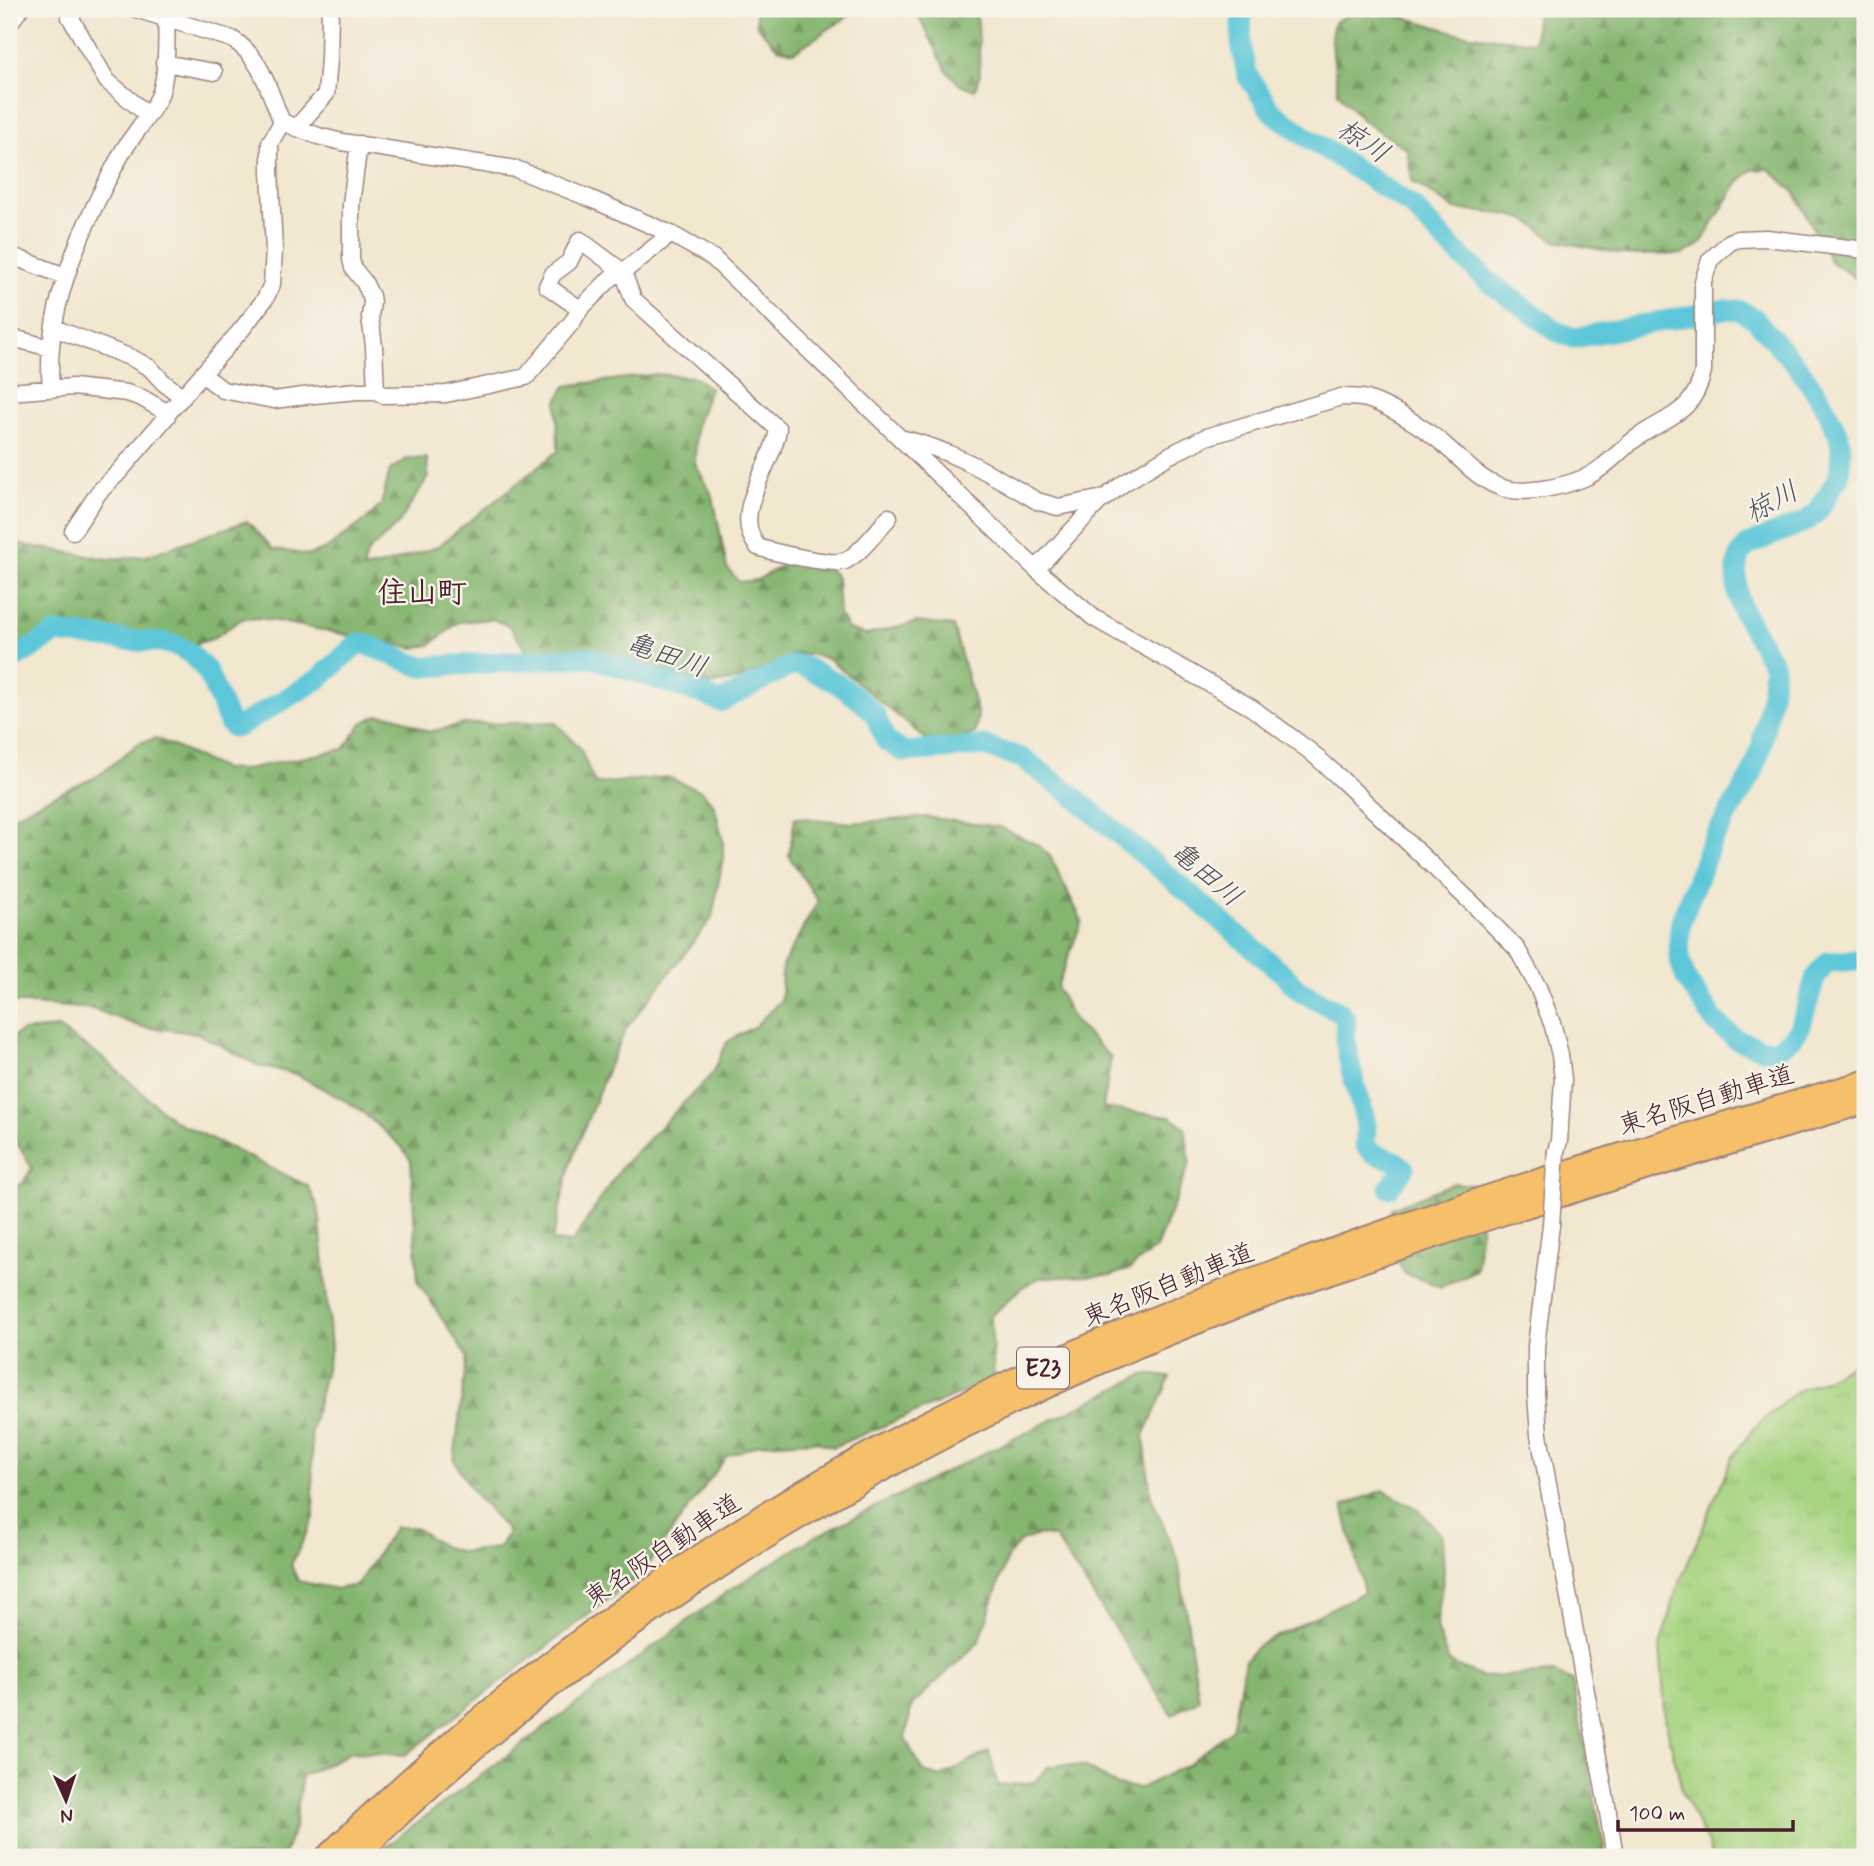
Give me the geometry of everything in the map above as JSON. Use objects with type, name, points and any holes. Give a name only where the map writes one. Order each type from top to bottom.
[{"type":"highway","name":"東名阪自動車道","points":[[328,1857],[424,1768],[492,1710],[641,1597],[702,1555],[785,1504],[852,1465],[986,1395],[1129,1330],[1365,1240],[1582,1168],[1865,1083]]},
{"type":"highway","name":"東名阪自動車道","points":[[354,1857],[432,1783],[504,1722],[650,1612],[785,1524],[850,1486],[981,1418],[1135,1346],[1369,1257],[1608,1179],[1865,1101]]},
{"type":"street","points":[[9,24],[20,9]]},
{"type":"street","points":[[69,9],[70,17],[107,81],[147,114]]},
{"type":"street","points":[[136,9],[232,39],[244,46],[260,69],[289,125],[318,136],[359,144],[516,169],[589,198],[696,247],[723,267],[1036,569],[1094,618],[1251,708],[1311,752],[1517,949],[1538,987],[1553,1026],[1563,1079],[1559,1141],[1536,1346],[1536,1394],[1539,1435],[1615,1857]]},
{"type":"street","points":[[73,531],[99,492],[141,448],[265,299],[272,284],[274,249],[270,143],[326,94],[330,9]]},
{"type":"street","points":[[51,388],[50,348],[65,276],[105,186],[159,97],[166,18]]},
{"type":"street","points":[[164,63],[214,72]]},
{"type":"street","points":[[359,144],[351,204],[351,259],[353,268],[364,282],[372,302],[370,317],[376,391]]},
{"type":"street","points":[[202,374],[223,390],[274,400],[376,391],[384,395],[446,394],[526,377],[580,309],[612,277],[623,272],[671,234]]},
{"type":"street","points":[[1036,569],[1104,498],[1158,462],[1206,437],[1341,397],[1367,399],[1385,407],[1434,437],[1478,474],[1502,488],[1527,491],[1585,477],[1645,432],[1679,413],[1690,402],[1703,371],[1703,281],[1710,260],[1723,248],[1738,239],[1766,238],[1865,250]]},
{"type":"street","points":[[580,309],[547,286],[553,274],[569,262],[580,240],[623,272],[633,299],[778,429],[748,512],[748,527],[758,547],[830,562],[843,562],[856,553],[889,517]]},
{"type":"street","points":[[9,255],[65,276]]},
{"type":"street","points":[[54,328],[132,358],[150,368],[183,397]]},
{"type":"street","points":[[9,337],[50,348]]},
{"type":"street","points":[[9,392],[73,387],[127,393],[168,413]]},
{"type":"street","points":[[898,438],[922,443],[963,458],[1046,505],[1058,507],[1104,498]]},
{"type":"green space","points":[[755,9],[859,9],[794,52],[778,48],[757,26]]},
{"type":"green space","points":[[915,9],[974,9],[978,22],[980,74],[975,90],[959,84],[947,71]]},
{"type":"green space","points":[[1361,9],[1376,9],[1461,34],[1534,42],[1537,9],[1865,9],[1865,280],[1858,280],[1830,261],[1795,193],[1769,169],[1752,170],[1737,184],[1700,245],[1683,254],[1630,255],[1555,241],[1527,220],[1510,215],[1454,209],[1412,181],[1407,149],[1362,120],[1338,93],[1331,38],[1334,22]]},
{"type":"green space","points":[[657,374],[694,377],[710,388],[696,426],[695,464],[713,497],[727,568],[739,582],[757,580],[788,562],[824,563],[837,578],[839,614],[848,629],[866,635],[917,622],[953,626],[978,716],[975,733],[946,745],[927,740],[829,659],[810,654],[793,654],[742,679],[709,685],[586,650],[529,654],[509,626],[492,619],[459,622],[430,645],[414,648],[260,618],[242,619],[212,639],[188,646],[152,632],[63,632],[9,651],[9,540],[18,544],[108,559],[146,556],[247,521],[273,549],[309,555],[326,549],[381,505],[390,470],[407,459],[427,458],[428,477],[399,523],[368,552],[363,569],[382,565],[437,547],[558,451],[557,401],[566,386]]},
{"type":"green space","points":[[378,715],[396,716],[428,732],[464,724],[555,722],[580,748],[595,784],[667,777],[702,791],[714,805],[723,840],[723,858],[712,918],[626,1029],[570,1165],[552,1241],[572,1243],[622,1166],[713,1073],[727,1042],[755,1026],[781,1000],[782,966],[818,901],[789,856],[795,817],[852,823],[925,817],[1000,827],[1036,844],[1050,856],[1082,921],[1057,987],[1073,1020],[1111,1058],[1103,1108],[1170,1117],[1185,1127],[1190,1163],[1156,1248],[1128,1270],[1111,1275],[1039,1278],[1023,1287],[991,1316],[994,1380],[833,1447],[815,1441],[759,1444],[727,1456],[639,1576],[405,1755],[351,1752],[302,1776],[294,1828],[283,1857],[9,1857],[9,1187],[22,1184],[32,1168],[9,1130],[9,1038],[23,1031],[58,1028],[103,1058],[173,1120],[308,1186],[320,1219],[331,1348],[311,1431],[314,1518],[291,1565],[298,1581],[336,1589],[357,1585],[395,1527],[414,1527],[444,1547],[461,1552],[499,1548],[508,1532],[473,1492],[454,1460],[467,1357],[418,1282],[411,1161],[401,1146],[360,1110],[344,1100],[296,1074],[259,1066],[197,1033],[142,1027],[93,1009],[9,1002],[9,820],[15,815],[98,776],[139,743],[156,738],[223,769],[241,770],[344,749],[362,723]]},
{"type":"green space","points":[[1454,1183],[1473,1185],[1481,1228],[1476,1270],[1441,1287],[1405,1274],[1390,1247],[1392,1208]]},
{"type":"green space","points":[[1865,1356],[1865,1857],[1712,1857],[1683,1794],[1666,1723],[1660,1646],[1676,1591],[1732,1458],[1754,1428],[1797,1391],[1826,1379]]},
{"type":"green space","points":[[1145,1374],[1170,1377],[1144,1436],[1151,1497],[1178,1559],[1199,1699],[1172,1715],[1055,1538],[1038,1535],[1021,1541],[1008,1556],[979,1642],[912,1705],[905,1739],[924,1772],[941,1777],[989,1751],[998,1786],[1035,1782],[1047,1767],[1064,1765],[1084,1766],[1118,1786],[1140,1788],[1189,1764],[1232,1729],[1245,1660],[1257,1646],[1364,1592],[1343,1506],[1383,1490],[1419,1510],[1442,1536],[1444,1572],[1436,1628],[1449,1662],[1482,1677],[1554,1673],[1572,1681],[1606,1857],[375,1857],[386,1846],[728,1591],[814,1537]]},
{"type":"waterway","name":"椋川","points":[[1242,9],[1241,44],[1247,75],[1272,112],[1412,206],[1488,281],[1556,331],[1574,338],[1725,309],[1739,310],[1754,318],[1801,371],[1823,403],[1839,436],[1839,476],[1818,511],[1807,521],[1748,545],[1740,555],[1736,569],[1741,608],[1774,666],[1771,696],[1761,748],[1752,774],[1711,843],[1681,921],[1680,961],[1686,979],[1715,1022],[1736,1039],[1763,1049],[1776,1049],[1790,1040],[1799,1029],[1816,976],[1828,962],[1865,961]]},
{"type":"waterway","name":"亀田川","points":[[9,662],[56,633],[162,642],[177,646],[190,653],[207,671],[233,727],[238,727],[319,679],[358,643],[422,667],[590,657],[720,702],[790,666],[807,668],[837,683],[856,697],[874,713],[886,741],[903,752],[984,746],[1022,758],[1072,795],[1300,991],[1340,1012],[1346,1020],[1345,1039],[1366,1126],[1365,1145],[1374,1154],[1394,1160],[1404,1169],[1389,1188]]},
{"type":"district","name":"住山町","points":[[422,592]]}]
